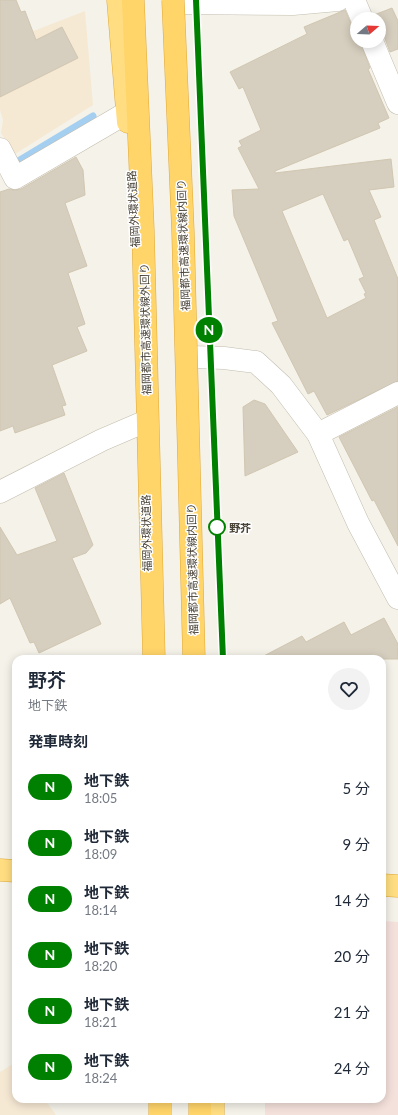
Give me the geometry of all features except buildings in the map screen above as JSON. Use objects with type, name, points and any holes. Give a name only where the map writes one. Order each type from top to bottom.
[{"type":"highway","name":"福岡外環状道路","points":[[118,0],[128,112],[144,422],[148,655]]},
{"type":"highway","name":"福岡都市高速環状線外回り","points":[[133,0],[143,230],[154,655]]},
{"type":"highway","points":[[179,1],[203,655]]},
{"type":"highway","name":"福岡都市高速環状線内回り","points":[[179,1],[183,232],[194,655]]},
{"type":"highway","points":[[0,870],[12,871]]},
{"type":"highway","points":[[386,886],[398,886]]},
{"type":"highway","points":[[155,1103],[155,1115]]},
{"type":"highway","points":[[160,1103],[160,1115]]},
{"type":"highway","points":[[200,1103],[200,1115]]},
{"type":"highway","points":[[213,1103],[213,1115]]},
{"type":"street","points":[[158,0],[293,4],[338,0]]},
{"type":"street","points":[[354,0],[359,12]]},
{"type":"street","points":[[375,48],[398,102]]},
{"type":"street","points":[[2,154],[15,178],[128,112]]},
{"type":"street","points":[[192,357],[224,358],[256,362],[281,385],[318,434],[358,523],[398,598]]},
{"type":"street","points":[[318,434],[398,393]]},
{"type":"street","points":[[0,492],[102,440],[144,422]]},
{"type":"shaded area","points":[[85,11],[93,105],[15,154],[1,133],[3,120],[0,110],[0,44]]},
{"type":"shaded area","points":[[386,921],[398,922],[398,1115],[265,1115],[265,1103],[386,1103]]},
{"type":"shaded area","points":[[12,1064],[12,1103],[47,1103],[56,1115],[0,1115],[0,1072]]},
{"type":"waterway","points":[[10,166],[93,116]]},
{"type":"metro line","name":"N","points":[[196,0],[223,655]]},
{"type":"place","name":"野芥","points":[[217,527]]}]
